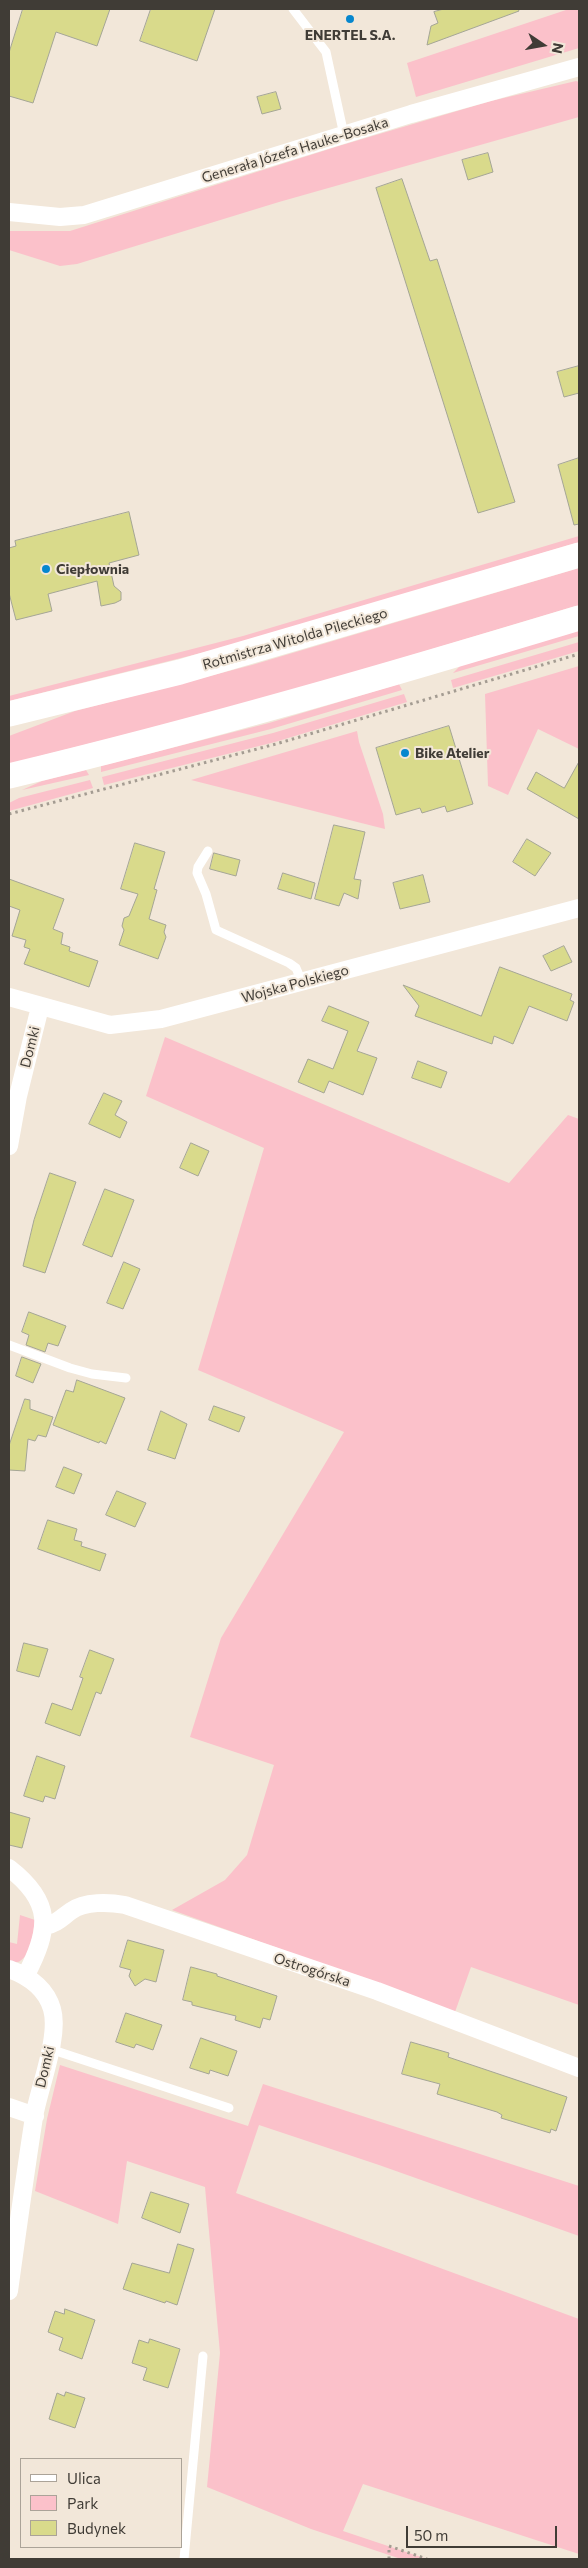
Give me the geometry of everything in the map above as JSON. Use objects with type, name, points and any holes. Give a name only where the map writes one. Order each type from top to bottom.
[{"type":"main road","name":"Rotmistrza Witolda Pileckiego","points":[[9,714],[180,672],[579,555]]},
{"type":"main road","points":[[9,776],[192,731],[339,690],[579,618]]},
{"type":"street","name":"Generała Józefa Hauke-Bosaka","points":[[9,212],[60,217],[84,215],[344,135],[579,68]]},
{"type":"street","name":"Wojska Polskiego","points":[[9,997],[110,1025],[161,1019],[579,908]]},
{"type":"street","name":"Domki","points":[[9,1146],[18,1096],[40,1007]]},
{"type":"street","points":[[9,1868],[34,1890],[45,1926],[41,1943],[26,1975],[9,1969]]},
{"type":"street","name":"Ostrogórska","points":[[45,1926],[57,1924],[77,1908],[99,1903],[125,1904],[377,1991],[579,2068]]},
{"type":"street","name":"Domki","points":[[9,2292],[10,2270],[35,2116],[54,2023],[52,2007],[46,1995],[26,1975]]},
{"type":"street","points":[[9,2107],[35,2116]]},
{"type":"lane","points":[[293,9],[326,52],[344,135]]},
{"type":"lane","points":[[208,851],[198,867],[197,873],[206,894],[216,930],[289,963],[296,968],[302,982]]},
{"type":"lane","points":[[9,1345],[85,1372],[126,1378]]},
{"type":"lane","points":[[50,2048],[229,2108]]},
{"type":"lane","points":[[184,2559],[203,2356]]},
{"type":"path","points":[[9,814],[276,744],[579,654]]},
{"type":"path","points":[[389,2559],[389,2546],[427,2559]]},
{"type":"green space","points":[[569,9],[579,9],[579,48],[416,97],[407,63]]},
{"type":"green space","points":[[576,81],[579,82],[579,117],[279,202],[77,264],[60,266],[9,250],[9,231],[70,231],[342,145],[491,101]]},
{"type":"green space","points":[[579,536],[579,542],[245,642],[9,701],[9,696],[243,636]]},
{"type":"green space","points":[[579,568],[579,605],[262,700],[9,764],[9,736],[75,711],[252,665]]},
{"type":"green space","points":[[579,630],[579,636],[453,673],[461,665]]},
{"type":"green space","points":[[579,642],[579,651],[453,688],[451,680]]},
{"type":"green space","points":[[579,666],[579,749],[538,729],[508,795],[488,786],[485,694]]},
{"type":"green space","points":[[399,684],[402,690],[271,729],[101,772],[101,766],[269,723]]},
{"type":"green space","points":[[404,694],[407,702],[275,742],[104,785],[102,777],[273,733]]},
{"type":"green space","points":[[357,731],[383,814],[385,829],[191,780]]},
{"type":"green space","points":[[86,770],[89,775],[22,790],[42,781]]},
{"type":"green space","points":[[90,780],[93,788],[9,811],[9,803],[19,798]]},
{"type":"green space","points":[[165,1037],[509,1183],[568,1115],[579,1119],[579,2005],[471,1967],[455,2012],[172,1910],[225,1880],[247,1855],[274,1765],[190,1737],[221,1638],[344,1432],[198,1370],[264,1148],[146,1096]]},
{"type":"green space","points":[[20,1915],[35,1920],[31,1941],[29,1949],[22,1960],[9,1962],[9,1942],[17,1944]]},
{"type":"green space","points":[[60,2065],[248,2126],[263,2084],[579,2186],[579,2236],[379,2165],[259,2125],[236,2193],[579,2319],[579,2554],[363,2484],[343,2531],[427,2559],[401,2559],[311,2529],[207,2487],[220,2353],[205,2187],[127,2161],[118,2224],[35,2191],[47,2119]]},
{"type":"building","points":[[23,9],[110,9],[97,46],[56,32],[33,103],[9,96],[9,53]]},
{"type":"building","points":[[151,9],[215,9],[197,61],[140,41]]},
{"type":"building","points":[[444,9],[518,9],[519,11],[427,45],[431,26],[438,23],[434,12]]},
{"type":"building","points":[[276,92],[281,109],[262,114],[257,97]]},
{"type":"building","points":[[488,153],[493,172],[468,180],[462,160]]},
{"type":"building","points":[[402,179],[430,261],[437,259],[515,502],[478,513],[376,188]]},
{"type":"building","points":[[579,366],[579,393],[564,397],[557,372]]},
{"type":"building","points":[[579,458],[579,524],[574,525],[558,465]]},
{"type":"building","name":"Ciepłownia","points":[[129,512],[139,555],[109,563],[114,586],[121,592],[121,600],[101,606],[97,581],[48,594],[52,611],[16,620],[9,593],[9,548],[16,546],[15,541]]},
{"type":"building","points":[[449,726],[473,804],[447,812],[445,806],[422,813],[420,808],[396,815],[376,748]]},
{"type":"building","points":[[579,762],[579,819],[527,789],[536,772],[564,788]]},
{"type":"building","points":[[334,825],[365,832],[354,879],[361,880],[358,899],[344,893],[339,906],[315,899]]},
{"type":"building","points":[[527,839],[551,853],[535,876],[513,862]]},
{"type":"building","points":[[135,843],[165,852],[154,889],[157,890],[149,919],[166,925],[164,932],[166,937],[158,959],[119,945],[124,930],[122,926],[124,918],[129,916],[138,894],[121,889]]},
{"type":"building","points":[[214,853],[240,860],[236,876],[210,869]]},
{"type":"building","points":[[283,873],[315,883],[311,899],[278,889]]},
{"type":"building","points":[[423,875],[430,902],[400,909],[393,883]]},
{"type":"building","points":[[9,879],[64,899],[53,929],[63,933],[61,944],[70,947],[69,951],[98,961],[89,987],[24,964],[30,949],[24,947],[26,940],[12,936],[20,910],[9,906]]},
{"type":"building","points":[[564,946],[572,962],[551,971],[543,956]]},
{"type":"building","points":[[500,967],[572,994],[570,1000],[574,1002],[567,1021],[529,1006],[513,1044],[494,1036],[492,1044],[415,1016],[419,1006],[403,985],[481,1016]]},
{"type":"building","points":[[329,1006],[369,1022],[357,1051],[377,1058],[363,1095],[329,1081],[324,1093],[298,1082],[308,1059],[333,1069],[348,1031],[322,1021]]},
{"type":"building","points":[[418,1061],[447,1072],[441,1088],[412,1078]]},
{"type":"building","points":[[104,1093],[122,1101],[115,1115],[127,1122],[120,1138],[89,1124]]},
{"type":"building","points":[[191,1143],[209,1151],[198,1176],[180,1168]]},
{"type":"building","points":[[50,1173],[76,1182],[45,1273],[23,1266],[34,1220]]},
{"type":"building","points":[[105,1189],[134,1200],[112,1257],[83,1245]]},
{"type":"building","points":[[124,1262],[140,1269],[123,1309],[107,1303]]},
{"type":"building","points":[[29,1312],[66,1326],[58,1346],[48,1343],[45,1352],[26,1345],[29,1335],[22,1332]]},
{"type":"building","points":[[22,1357],[41,1364],[33,1383],[16,1376]]},
{"type":"building","points":[[77,1380],[125,1398],[106,1444],[53,1425],[66,1390],[73,1392]]},
{"type":"building","points":[[25,1399],[30,1400],[30,1409],[53,1417],[46,1437],[38,1435],[35,1441],[28,1439],[25,1471],[9,1470],[9,1446]]},
{"type":"building","points":[[214,1406],[245,1417],[239,1432],[209,1420]]},
{"type":"building","points":[[161,1411],[187,1424],[175,1459],[148,1450]]},
{"type":"building","points":[[64,1467],[82,1474],[74,1494],[56,1487]]},
{"type":"building","points":[[117,1491],[146,1503],[135,1527],[106,1515]]},
{"type":"building","points":[[48,1520],[77,1529],[74,1540],[82,1542],[81,1546],[106,1554],[100,1571],[38,1549]]},
{"type":"building","points":[[24,1643],[48,1649],[39,1677],[17,1671]]},
{"type":"building","points":[[90,1650],[114,1659],[101,1694],[96,1692],[80,1736],[45,1723],[52,1703],[72,1710],[83,1678],[80,1677]]},
{"type":"building","points":[[37,1756],[65,1766],[55,1799],[45,1796],[43,1802],[24,1796]]},
{"type":"building","points":[[9,1812],[30,1818],[22,1848],[9,1845]]},
{"type":"building","points":[[128,1940],[164,1950],[156,1982],[145,1979],[135,1986],[129,1976],[131,1970],[120,1967]]},
{"type":"building","points":[[191,1967],[217,1974],[217,1976],[277,1996],[270,2020],[263,2018],[260,2028],[235,2020],[236,2016],[192,2005],[192,2002],[183,2000]]},
{"type":"building","points":[[126,2013],[162,2025],[153,2050],[136,2044],[134,2048],[116,2042]]},
{"type":"building","points":[[201,2038],[237,2051],[228,2076],[210,2070],[209,2074],[190,2068]]},
{"type":"building","points":[[411,2042],[449,2053],[448,2057],[567,2097],[556,2131],[551,2129],[550,2133],[501,2118],[502,2115],[497,2112],[437,2094],[440,2084],[402,2074]]},
{"type":"building","points":[[151,2192],[189,2204],[180,2233],[142,2218]]},
{"type":"building","points":[[178,2244],[194,2249],[177,2305],[123,2289],[132,2263],[169,2273]]},
{"type":"building","points":[[65,2309],[95,2320],[82,2359],[59,2350],[63,2338],[48,2332],[55,2311],[64,2314]]},
{"type":"building","points":[[150,2339],[180,2349],[168,2388],[143,2380],[147,2368],[132,2363],[139,2340],[148,2343]]},
{"type":"building","points":[[66,2392],[85,2398],[75,2428],[49,2419],[57,2393],[64,2396]]},
{"type":"place","name":"ENERTEL S.A.","points":[[350,19]]},
{"type":"place","name":"Ciepłownia","points":[[46,569]]},
{"type":"place","name":"Bike Atelier","points":[[405,753]]}]
